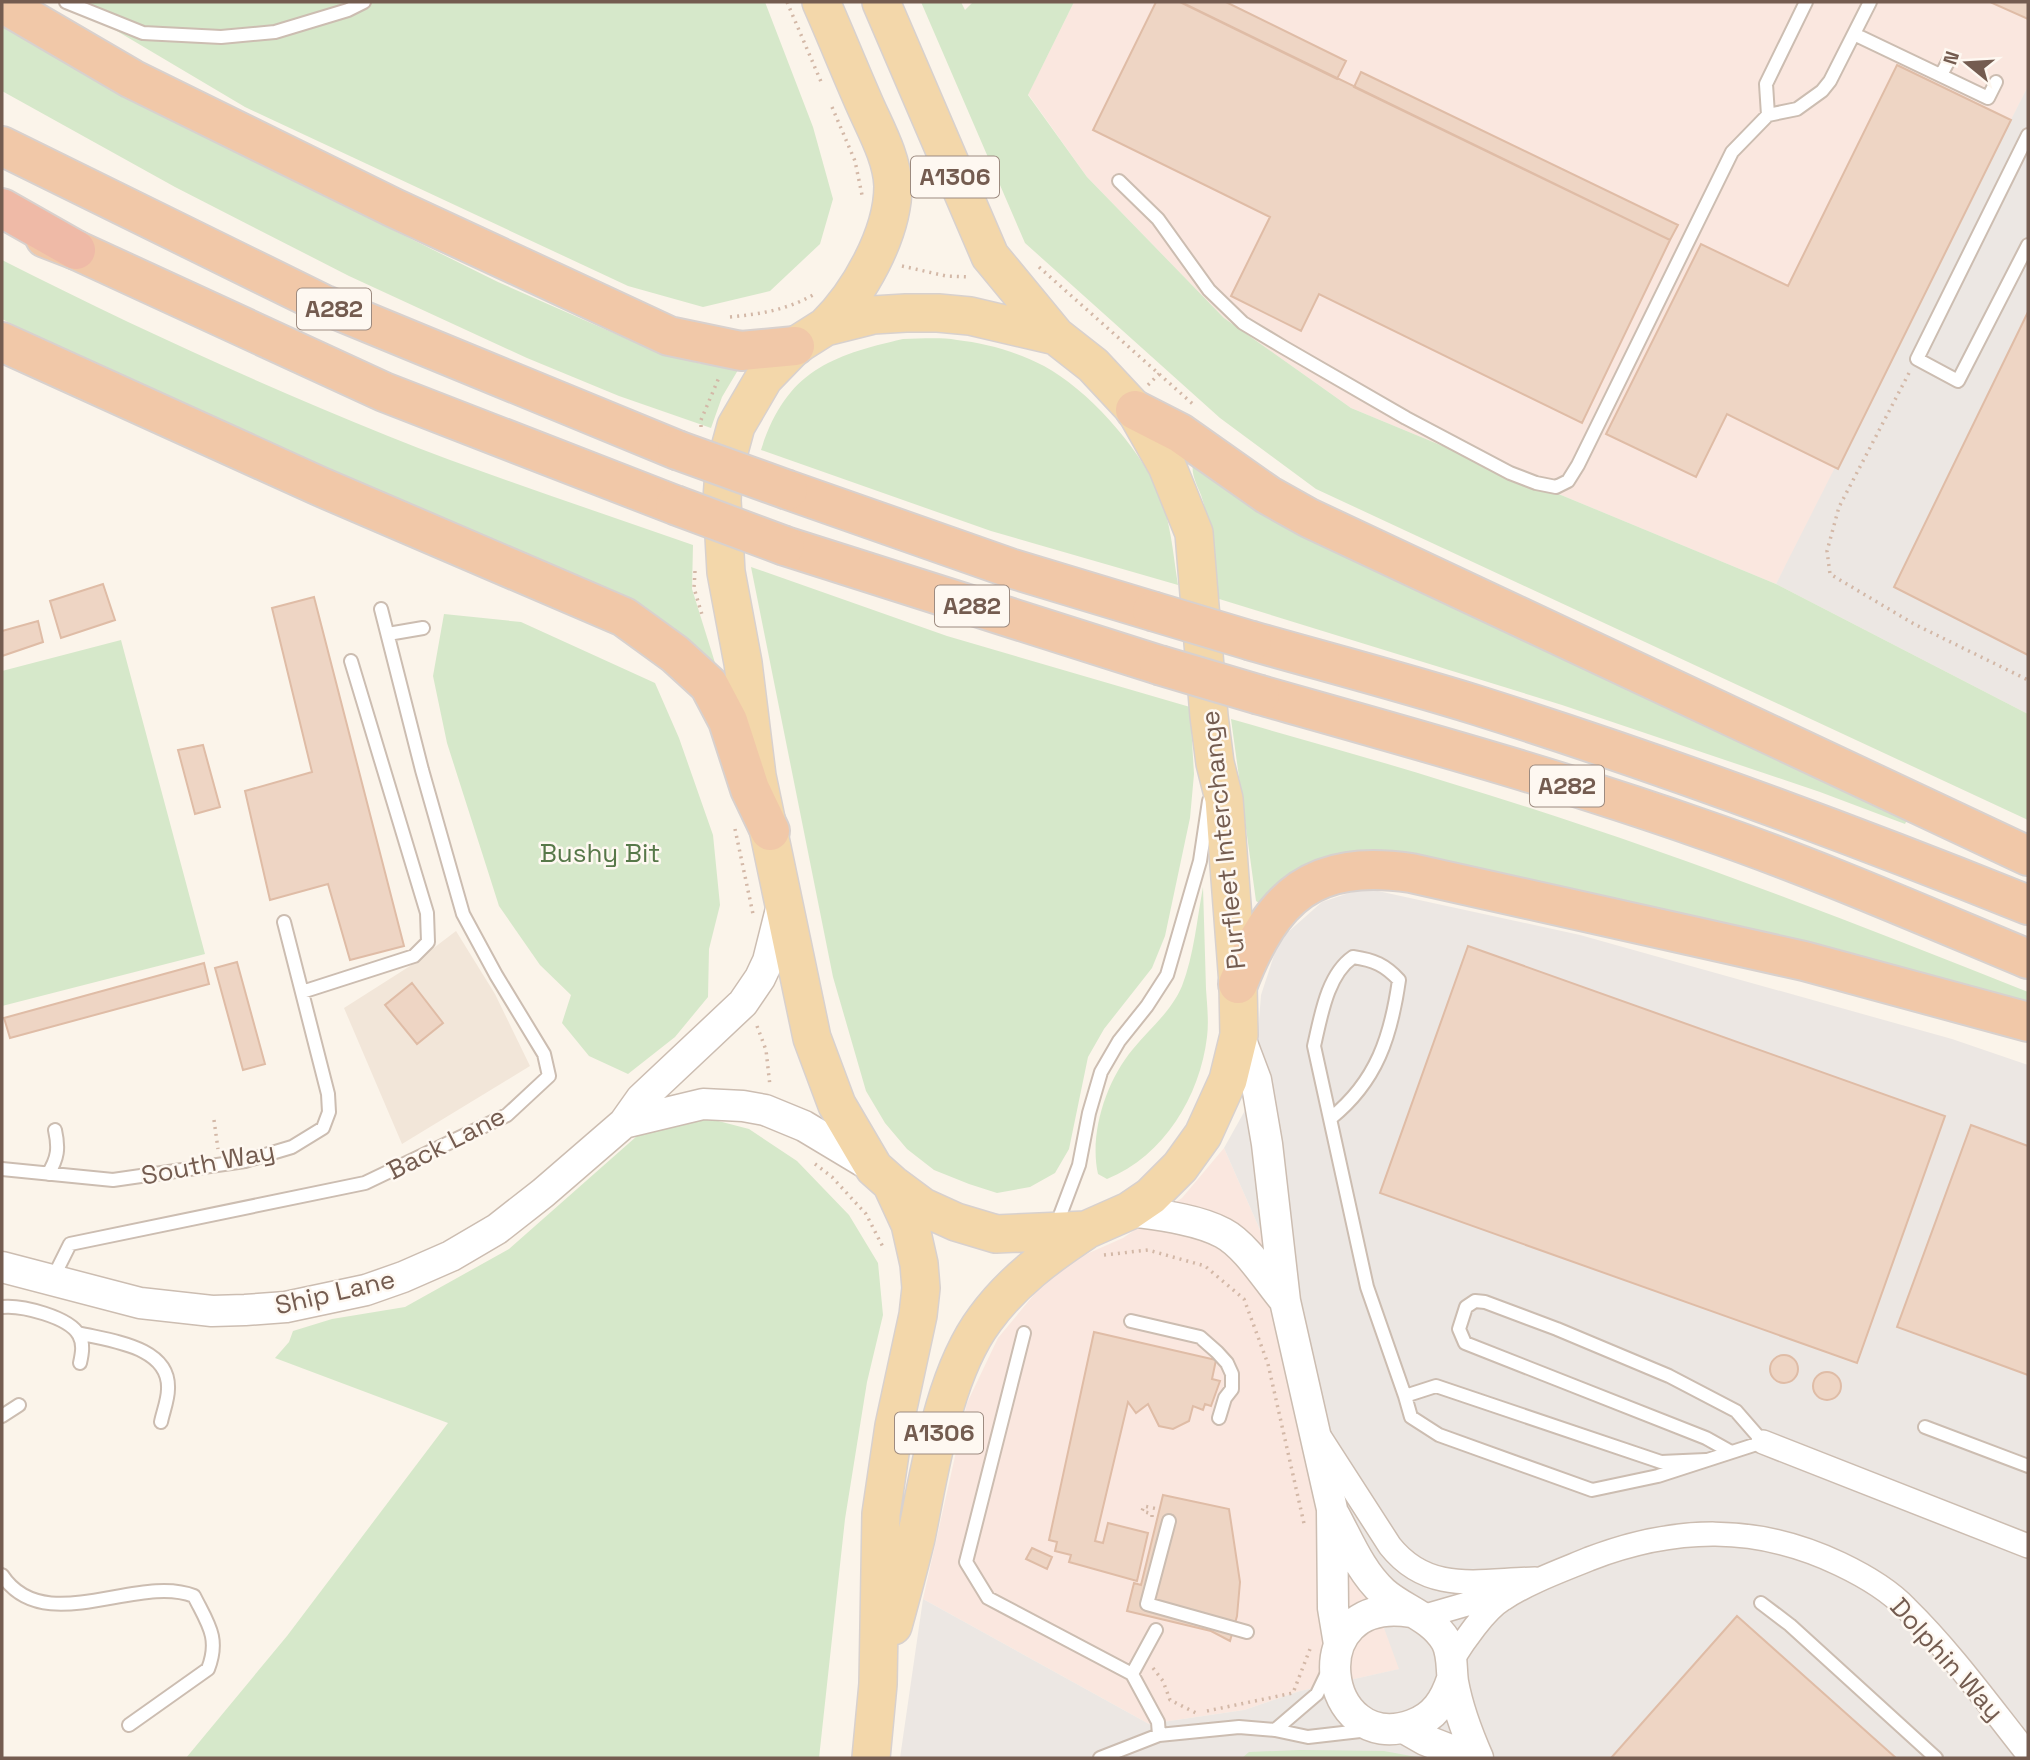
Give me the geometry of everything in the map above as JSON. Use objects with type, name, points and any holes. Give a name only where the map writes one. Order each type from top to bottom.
[{"type":"highway","points":[[2,3],[157,91],[394,208],[669,336],[741,351],[810,337]]},
{"type":"highway","name":"A282","points":[[2,146],[325,305],[677,450],[1010,568],[1475,705],[1728,789],[1855,835],[2028,905]]},
{"type":"highway","points":[[2,208],[76,250]]},
{"type":"highway","points":[[2,221],[76,250]]},
{"type":"highway","name":"A282","points":[[76,250],[384,392],[785,546],[1159,665],[1458,751],[1703,829],[1868,892],[2028,959]]},
{"type":"highway","points":[[2,342],[319,486],[624,617],[676,654],[709,685],[728,721],[750,789],[771,831]]},
{"type":"highway","points":[[1135,410],[1180,433],[1268,495],[1309,518],[2028,856]]},
{"type":"highway","points":[[1238,984],[1256,942],[1283,904],[1303,889],[1338,873],[1386,869],[1804,961],[2028,1022]]},
{"type":"main road","name":"A1306","points":[[810,337],[855,289],[876,257],[893,185],[886,153],[821,2]]},
{"type":"main road","name":"A1306","points":[[881,2],[990,256],[1056,336]]},
{"type":"main road","name":"Purfleet Interchange","points":[[939,313],[970,316],[1056,336],[1093,365],[1135,410],[1167,466],[1194,533],[1209,716],[1215,763],[1224,799],[1238,984],[1239,1035],[1228,1080],[1203,1135],[1171,1178],[1129,1211],[1079,1239],[996,1234],[956,1222],[923,1207],[883,1176],[836,1105],[812,1038],[771,831],[757,776],[743,663],[726,572],[722,500],[724,470],[736,426],[764,378],[810,337],[873,315],[939,313]]},
{"type":"main road","name":"A1306","points":[[870,1758],[878,1684],[881,1514],[894,1426],[918,1315],[920,1288],[919,1265],[911,1224],[883,1176]]},
{"type":"main road","name":"A1306","points":[[878,1684],[915,1541],[929,1471],[963,1357],[984,1320],[1017,1281],[1045,1257],[1079,1239]]},
{"type":"street","name":"Ship Lane","points":[[2,1267],[140,1303],[212,1311],[286,1307],[366,1290],[451,1256],[497,1229],[543,1194],[624,1123],[641,1099],[749,996],[768,961],[784,897]]},
{"type":"street","points":[[1239,1035],[1256,1080],[1267,1144],[1285,1301],[1332,1509],[1333,1608],[1329,1647],[1336,1688],[1343,1703],[1354,1715],[1368,1724],[1394,1728],[1471,1758]]},
{"type":"street","name":"Ship Lane","points":[[624,1123],[703,1104],[765,1110],[804,1126],[883,1176]]},
{"type":"street","points":[[1129,1211],[1174,1216],[1224,1233],[1242,1249],[1285,1301]]},
{"type":"street","points":[[1314,1428],[1382,1536],[1408,1566],[1426,1576],[1475,1583],[1541,1578]]},
{"type":"street","points":[[1763,1442],[2028,1546]]},
{"type":"street","points":[[1332,1509],[1366,1573],[1383,1593],[1437,1628],[1447,1643],[1461,1718],[1478,1758]]},
{"type":"street","name":"Dolphin Way","points":[[1452,1670],[1473,1631],[1500,1600],[1541,1578],[1626,1545],[1667,1536],[1706,1533],[1761,1538],[1814,1552],[1859,1573],[1905,1606],[1953,1660],[2028,1754]]},
{"type":"street","name":"Dolphin Way","points":[[1417,1614],[1500,1600]]},
{"type":"street","points":[[1329,1647],[1355,1624],[1377,1612],[1394,1609],[1417,1614]]},
{"type":"street","points":[[1394,1728],[1421,1722],[1436,1711],[1447,1696],[1452,1670]]},
{"type":"lane","points":[[66,2],[143,33],[220,37],[275,32],[348,10],[364,2]]},
{"type":"lane","points":[[1768,115],[1766,84],[1806,2]]},
{"type":"lane","points":[[1119,181],[1158,219],[1209,290],[1244,323],[1406,418],[1499,467],[1536,483],[1556,487],[1568,481],[1578,465],[1732,152],[1768,115],[1797,109],[1822,91],[1830,81],[1870,2]]},
{"type":"lane","points":[[1854,34],[1988,98],[1996,82]]},
{"type":"lane","points":[[1941,75],[1950,60]]},
{"type":"lane","points":[[2028,137],[1917,359],[1958,381],[2028,245]]},
{"type":"lane","name":"Back Lane","points":[[52,1280],[70,1244],[365,1183],[507,1115],[549,1076],[544,1054],[463,914],[422,770],[381,609]]},
{"type":"lane","points":[[387,634],[423,628]]},
{"type":"lane","points":[[302,992],[414,956],[428,942],[427,913],[351,662]]},
{"type":"lane","points":[[1079,1239],[1079,1165],[1089,1113],[1101,1072],[1119,1041],[1167,975],[1200,860],[1215,763]]},
{"type":"lane","name":"South Way","points":[[2,1169],[113,1180],[246,1161],[292,1147],[323,1128],[329,1112],[328,1094],[284,922]]},
{"type":"lane","points":[[1331,1118],[1348,1104],[1380,1058],[1395,1007],[1399,980],[1385,965],[1371,959],[1353,957],[1341,966],[1320,1019],[1314,1046],[1367,1287],[1411,1417],[1438,1434],[1592,1490],[1658,1476],[1763,1442],[1736,1411],[1669,1376],[1485,1302],[1475,1301],[1466,1307],[1459,1329],[1465,1343],[1706,1438],[1731,1452]]},
{"type":"lane","points":[[48,1174],[57,1160],[59,1148],[55,1130]]},
{"type":"lane","points":[[2,1307],[19,1307],[48,1315],[66,1323],[78,1333],[154,1356],[166,1374],[168,1389],[161,1422]]},
{"type":"lane","points":[[1131,1321],[1200,1337],[1227,1363],[1232,1374],[1232,1389],[1225,1398],[1219,1418]]},
{"type":"lane","points":[[78,1333],[82,1342],[80,1363]]},
{"type":"lane","points":[[1024,1333],[966,1562],[988,1598],[1132,1674],[1158,1722],[1159,1735]]},
{"type":"lane","points":[[1405,1396],[1436,1386],[1661,1462],[1706,1460]]},
{"type":"lane","points":[[2,1416],[19,1405]]},
{"type":"lane","points":[[1925,1427],[2028,1466]]},
{"type":"lane","points":[[1169,1521],[1147,1604],[1247,1632]]},
{"type":"lane","points":[[2,1575],[7,1584],[24,1597],[47,1603],[77,1603],[167,1590],[194,1596],[214,1637],[214,1654],[208,1669],[129,1725]]},
{"type":"lane","points":[[1760,1603],[1790,1625],[1936,1758]]},
{"type":"lane","points":[[1132,1674],[1156,1630]]},
{"type":"lane","points":[[1275,1730],[1317,1694],[1329,1647]]},
{"type":"lane","points":[[1100,1758],[1159,1735],[1239,1727],[1321,1737],[1394,1728]]},
{"type":"path","points":[[787,2],[824,89]]},
{"type":"path","points":[[829,101],[855,161],[860,177],[862,202]]},
{"type":"path","points":[[899,265],[946,276],[981,278]]},
{"type":"path","points":[[1038,267],[1160,373]]},
{"type":"path","points":[[728,324],[729,317],[783,309],[818,293]]},
{"type":"path","points":[[1917,359],[1839,507],[1827,551],[1830,574],[1914,624],[2028,680]]},
{"type":"path","points":[[733,824],[754,918]]},
{"type":"path","points":[[757,1024],[766,1050],[769,1097]]},
{"type":"path","points":[[214,1120],[220,1164]]},
{"type":"path","points":[[814,1164],[832,1177],[866,1214],[888,1257]]},
{"type":"path","points":[[1079,1239],[1148,1250],[1205,1266],[1244,1299],[1268,1364],[1307,1536]]},
{"type":"path","points":[[1141,1657],[1156,1670],[1170,1700],[1194,1713],[1293,1693],[1306,1664],[1329,1647]]},
{"type":"shaded area","points":[[1074,2],[2028,2],[2028,86],[1838,469],[1776,584],[1351,408],[1224,318],[1087,177],[1028,94]]},
{"type":"shaded area","points":[[2028,86],[2028,714],[1776,584]]},
{"type":"shaded area","points":[[1364,888],[1580,935],[1952,1039],[2028,1065],[2028,1758],[900,1758],[923,1599],[1149,1724],[1244,1710],[1300,1691],[1399,1669],[1337,1500],[1268,1248],[1224,1148],[1253,1096],[1261,995],[1279,940],[1322,902]]},
{"type":"shaded area","points":[[456,931],[495,994],[530,1066],[402,1144],[344,1008],[410,966]]},
{"type":"shaded area","points":[[1224,1148],[1268,1248],[1337,1500],[1400,1669],[1300,1691],[1244,1710],[1149,1724],[923,1599],[967,1403],[998,1338],[1037,1291],[1073,1260],[1123,1238],[1182,1198]]},
{"type":"green space","points":[[68,2],[765,2],[813,127],[833,199],[820,244],[770,291],[703,307],[628,286],[245,107]]},
{"type":"green space","points":[[921,2],[961,2],[965,10],[973,2],[1074,2],[1028,95],[1087,177],[1224,318],[1351,408],[1776,584],[2028,714],[2028,820],[1316,489],[1220,418],[1025,243]]},
{"type":"green space","points":[[2,20],[262,165],[498,282],[659,353],[702,364],[736,365],[738,370],[722,397],[711,428],[619,396],[527,358],[349,276],[175,187],[2,91]]},
{"type":"green space","points":[[2,260],[193,352],[339,416],[464,465],[693,545],[692,589],[716,666],[559,576],[66,352],[2,319]]},
{"type":"green space","points":[[936,338],[979,343],[1023,356],[1060,376],[1094,404],[1138,456],[1158,491],[1166,514],[1178,585],[991,531],[761,450],[783,402],[797,385],[832,361],[903,339]]},
{"type":"green space","points":[[1193,464],[1909,816],[1905,824],[1820,792],[1562,705],[1216,598],[1210,533]]},
{"type":"green space","points":[[751,567],[947,636],[1190,707],[1194,774],[1190,818],[1165,936],[1152,968],[1104,1029],[1088,1057],[1069,1149],[1055,1173],[1030,1187],[997,1193],[934,1170],[907,1149],[885,1123],[866,1091],[833,977]]},
{"type":"green space","name":"Bushy Bit","points":[[444,614],[521,622],[655,683],[679,738],[713,835],[720,905],[709,949],[708,997],[675,1037],[628,1074],[589,1056],[562,1023],[571,995],[540,965],[499,906],[447,743],[433,676]]},
{"type":"green space","points":[[121,640],[205,954],[2,1006],[2,671]]},
{"type":"green space","points":[[1231,719],[1523,806],[1741,881],[2028,992],[2028,1012],[1390,854],[1259,903],[1256,901]]},
{"type":"green space","points":[[1203,887],[1208,1025],[1203,1059],[1196,1081],[1187,1102],[1162,1140],[1127,1169],[1107,1179],[1098,1174],[1096,1158],[1102,1108],[1123,1062],[1166,1012],[1182,986],[1192,949]]},
{"type":"green space","points":[[699,1116],[749,1129],[797,1161],[849,1215],[878,1263],[883,1315],[867,1382],[845,1519],[819,1758],[186,1758],[287,1636],[448,1423],[275,1358],[289,1342],[293,1331],[332,1319],[405,1307],[509,1249],[637,1136]]},
{"type":"green space","points":[[1384,1751],[1422,1758],[1242,1758],[1249,1752]]},
{"type":"building","points":[[1156,2],[1181,2],[1670,240],[1582,423],[1319,294],[1301,331],[1231,296],[1270,217],[1093,130]]},
{"type":"building","points":[[1180,2],[1226,2],[1346,61],[1337,79]]},
{"type":"building","points":[[2028,2],[2028,19],[1992,3]]},
{"type":"building","points":[[1897,65],[2011,120],[1838,469],[1727,414],[1696,477],[1606,434],[1701,244],[1788,286]]},
{"type":"building","points":[[1361,72],[1678,225],[1670,240],[1354,87]]},
{"type":"building","points":[[2028,312],[2028,655],[1894,587]]},
{"type":"building","points":[[103,584],[115,620],[61,638],[50,601]]},
{"type":"building","points":[[314,597],[404,946],[350,960],[328,884],[270,900],[245,791],[312,772],[272,608]]},
{"type":"building","points":[[38,621],[43,642],[2,656],[2,631]]},
{"type":"building","points":[[203,745],[220,807],[195,814],[178,750]]},
{"type":"building","points":[[1468,946],[1945,1116],[1857,1363],[1380,1193]]},
{"type":"building","points":[[237,962],[265,1064],[243,1070],[215,968]]},
{"type":"building","points":[[204,963],[209,984],[10,1038],[4,1018]]},
{"type":"building","points":[[412,983],[443,1023],[417,1044],[385,1005]]},
{"type":"building","points":[[1971,1125],[2028,1146],[2028,1375],[1897,1327]]},
{"type":"building","points":[[1094,1332],[1216,1360],[1212,1379],[1220,1381],[1211,1406],[1205,1404],[1203,1410],[1193,1406],[1189,1421],[1173,1429],[1159,1426],[1148,1404],[1136,1413],[1128,1402],[1095,1541],[1103,1543],[1108,1523],[1148,1533],[1137,1581],[1069,1562],[1071,1555],[1055,1551],[1057,1542],[1049,1540]]},
{"type":"building","points":[[1784,1355],[1794,1359],[1798,1369],[1794,1379],[1784,1383],[1774,1379],[1770,1369],[1774,1359]]},
{"type":"building","points":[[1827,1372],[1837,1376],[1841,1386],[1837,1396],[1827,1400],[1817,1396],[1813,1386],[1817,1376]]},
{"type":"building","points":[[1163,1495],[1229,1509],[1240,1582],[1237,1616],[1230,1641],[1211,1631],[1127,1611],[1134,1583],[1141,1585]]},
{"type":"building","points":[[1032,1548],[1052,1557],[1047,1569],[1026,1559]]},
{"type":"building","points":[[1737,1616],[1896,1758],[1611,1758]]}]
